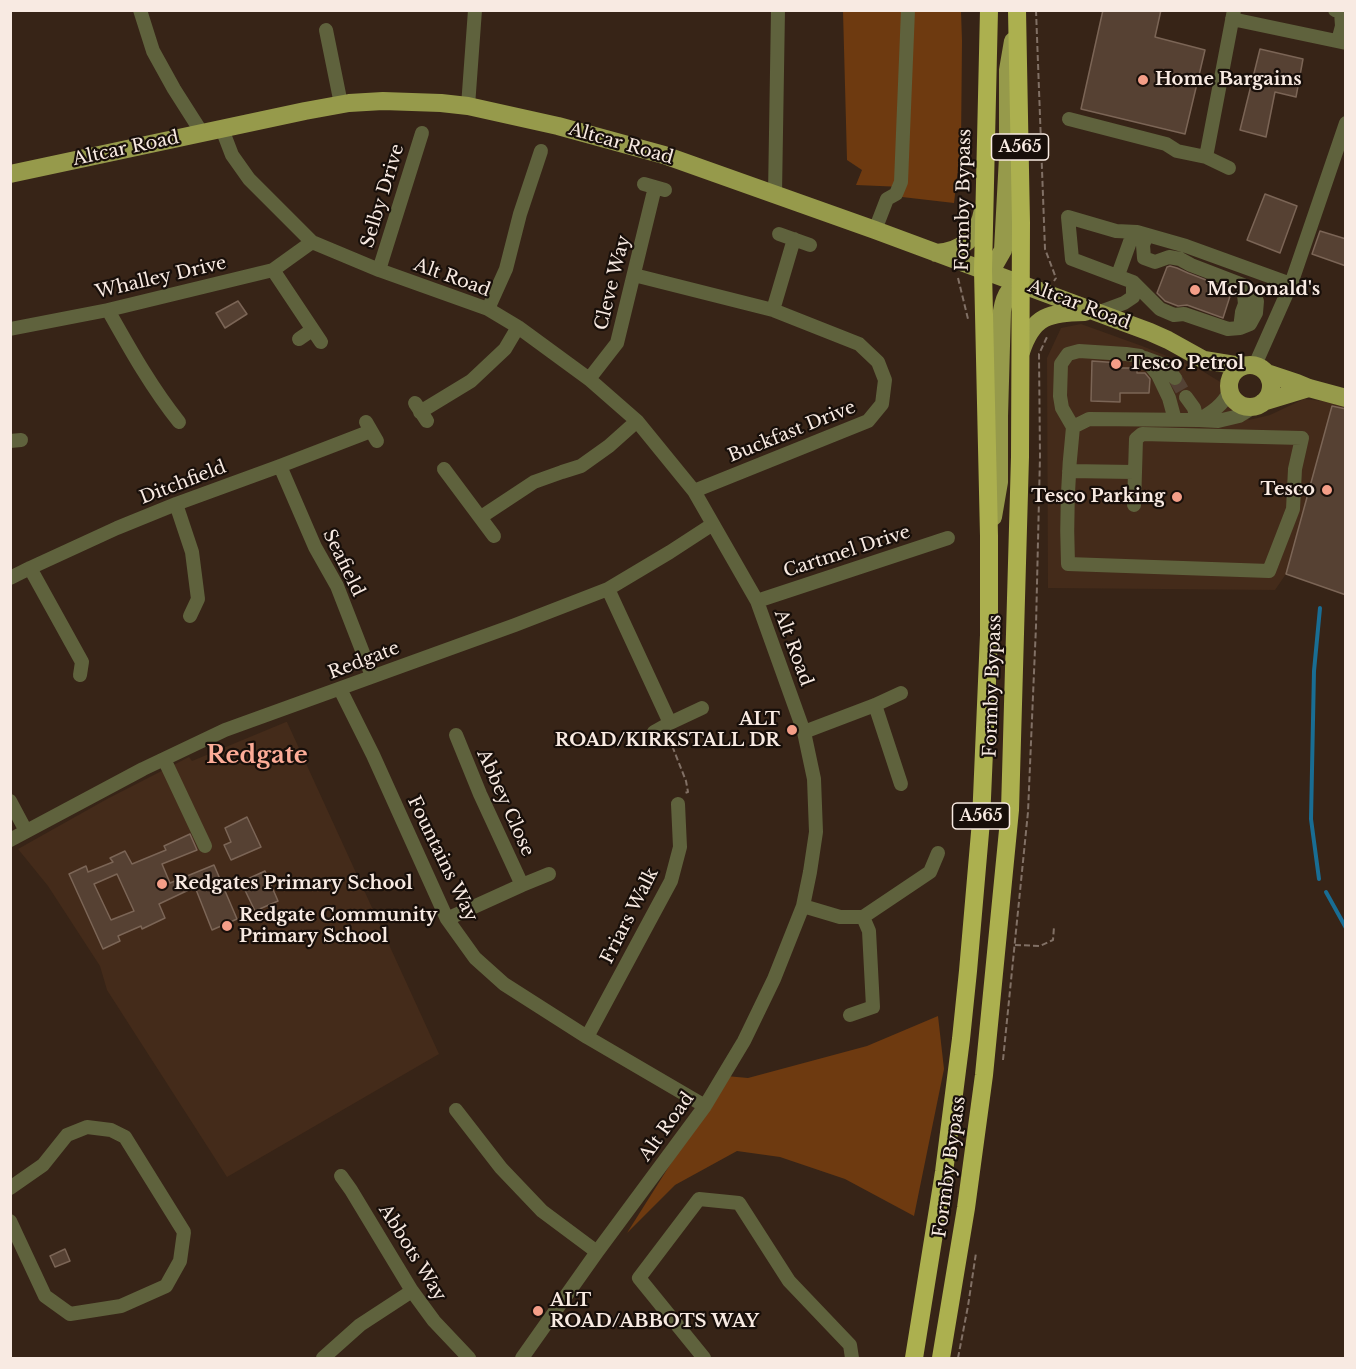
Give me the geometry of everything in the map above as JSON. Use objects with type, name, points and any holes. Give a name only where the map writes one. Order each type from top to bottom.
[{"type":"highway","name":"Formby Bypass","points":[[914,1359],[944,1172],[969,960],[981,821],[989,634],[983,270],[989,10]]},
{"type":"highway","name":"Formby Bypass","points":[[941,1359],[983,1086],[1010,810],[1017,599],[1021,352],[1017,13]]},
{"type":"main road","points":[[983,270],[995,264],[1003,250],[1008,157],[1008,70],[1017,13]]},
{"type":"main road","name":"Altcar Road","points":[[10,174],[340,104],[383,100],[468,106],[558,126],[664,155],[875,230],[1159,336],[1204,360],[1255,368],[1309,388],[1346,398]]},
{"type":"main road","points":[[936,253],[954,250],[967,242],[978,227],[984,206]]},
{"type":"main road","points":[[989,536],[999,482],[1002,311],[1005,298],[1011,288],[1021,284]]},
{"type":"main road","points":[[1021,352],[1031,331],[1046,317],[1059,313],[1096,313]]},
{"type":"main road","name":"Altcar Road","points":[[1204,360],[1208,369],[1229,389]]},
{"type":"main road","points":[[1260,404],[1270,392],[1270,379],[1255,368],[1236,369],[1232,374],[1229,389],[1232,398],[1237,403],[1250,407],[1260,404],[1309,388]]},
{"type":"street","points":[[140,10],[153,51],[202,133]]},
{"type":"street","points":[[468,106],[475,10]]},
{"type":"street","points":[[775,194],[778,10]]},
{"type":"street","points":[[875,230],[887,199],[896,194],[901,182],[908,10]]},
{"type":"street","points":[[1206,157],[1233,15],[1342,42],[1341,12],[1335,10]]},
{"type":"street","points":[[326,30],[340,104]]},
{"type":"street","points":[[1069,119],[1166,144],[1184,153],[1206,157],[1229,168]]},
{"type":"street","points":[[1255,368],[1291,284],[1346,123]]},
{"type":"street","name":"Alt Road","points":[[222,129],[232,155],[249,178],[312,242],[379,270],[488,309],[518,327],[589,379],[637,421],[694,491],[758,601],[804,732],[814,779],[816,832],[803,906],[774,979],[744,1041],[705,1106],[597,1252],[522,1359]]},
{"type":"street","name":"Selby Drive","points":[[379,270],[422,133]]},
{"type":"street","points":[[488,309],[506,269],[520,214],[541,151]]},
{"type":"street","name":"Cleve Way","points":[[589,379],[617,343],[655,187]]},
{"type":"street","points":[[1138,235],[1143,245],[1144,258],[1155,261],[1169,257],[1180,259],[1243,285],[1245,304],[1240,328],[1228,329],[1184,314],[1174,315],[1160,309],[1133,282],[1072,259],[1068,217],[1116,231],[1138,235],[1186,246],[1291,284]]},
{"type":"street","points":[[779,234],[810,244]]},
{"type":"street","points":[[1118,275],[1138,235]]},
{"type":"street","points":[[773,310],[794,239]]},
{"type":"street","name":"Whalley Drive","points":[[10,329],[108,310],[273,270],[312,242]]},
{"type":"street","points":[[273,270],[321,342]]},
{"type":"street","name":"Buckfast Drive","points":[[634,275],[773,310],[859,344],[878,362],[885,380],[882,404],[868,421],[694,491]]},
{"type":"street","points":[[1096,313],[1124,303],[1133,297],[1133,282]]},
{"type":"street","points":[[108,310],[136,360],[179,422]]},
{"type":"street","points":[[420,412],[471,381],[505,349],[518,327]]},
{"type":"street","points":[[299,339],[312,330]]},
{"type":"street","points":[[1134,505],[1136,439],[1142,434],[1302,438],[1295,469],[1293,509],[1269,572],[1068,564],[1069,471],[1073,427],[1062,408],[1061,364],[1068,354],[1079,351],[1126,354],[1164,365],[1174,378]]},
{"type":"street","points":[[1140,357],[1150,364],[1158,375],[1169,398],[1175,420]]},
{"type":"street","points":[[1198,420],[1218,407],[1227,397],[1229,389]]},
{"type":"street","points":[[1186,397],[1194,408],[1198,420]]},
{"type":"street","points":[[1073,427],[1089,419],[1218,421],[1232,419],[1260,404]]},
{"type":"street","points":[[153,412],[166,405]]},
{"type":"street","points":[[480,517],[534,483],[581,466],[609,446],[637,421]]},
{"type":"street","name":"Ditchfield","points":[[10,578],[117,528],[371,431]]},
{"type":"street","name":"Seafield","points":[[280,466],[315,547],[337,586],[372,676]]},
{"type":"street","points":[[444,469],[494,536]]},
{"type":"street","points":[[1069,471],[1134,472]]},
{"type":"street","points":[[176,504],[192,552],[204,603],[190,616]]},
{"type":"street","name":"Redgate","points":[[10,840],[143,769],[225,730],[608,589],[713,524]]},
{"type":"street","name":"Cartmel Drive","points":[[758,601],[948,538]]},
{"type":"street","points":[[30,568],[86,667]]},
{"type":"street","points":[[608,589],[663,727],[702,708]]},
{"type":"street","name":"Fountains Way","points":[[340,689],[373,755],[447,919],[475,958],[504,984],[705,1106]]},
{"type":"street","points":[[804,732],[901,693]]},
{"type":"street","points":[[875,705],[901,784]]},
{"type":"street","name":"Abbey Close","points":[[456,735],[522,885]]},
{"type":"street","points":[[164,759],[205,846]]},
{"type":"street","points":[[10,801],[26,831]]},
{"type":"street","name":"Friars Walk","points":[[587,1036],[671,881],[680,847],[678,804]]},
{"type":"street","points":[[803,906],[840,917],[863,917],[930,872],[938,853]]},
{"type":"street","name":"Abbey Close","points":[[447,919],[549,874]]},
{"type":"street","points":[[850,1015],[873,1007],[869,931],[863,917]]},
{"type":"street","points":[[456,1110],[501,1168],[542,1211],[597,1252]]},
{"type":"street","points":[[10,1188],[43,1166],[67,1135],[87,1127],[111,1130],[125,1137],[184,1232],[180,1261],[166,1286],[121,1306],[70,1314],[45,1296],[10,1221]]},
{"type":"street","name":"Abbots Way","points":[[341,1176],[346,1194],[412,1291],[434,1321],[469,1359]]},
{"type":"street","points":[[704,1359],[639,1278],[699,1199],[739,1203],[789,1281],[849,1345],[852,1359]]},
{"type":"street","points":[[323,1359],[360,1325],[412,1291]]},
{"type":"path","points":[[1036,10],[1045,249],[1056,278],[1052,283]]},
{"type":"path","points":[[958,277],[957,281],[969,323]]},
{"type":"path","points":[[663,727],[686,781],[688,792],[675,795],[678,804]]},
{"type":"path","points":[[997,944],[1040,946],[1053,940],[1054,927]]},
{"type":"shaded area","points":[[843,11],[961,11],[961,144],[954,203],[902,197],[903,187],[856,185],[862,170],[847,160]]},
{"type":"shaded area","name":"Tesco Parking","points":[[1081,324],[1199,369],[1222,383],[1222,399],[1249,420],[1270,415],[1304,399],[1333,402],[1345,406],[1345,595],[1286,574],[1275,590],[1048,588],[1047,358],[1061,328]]},
{"type":"shaded area","name":"Redgate Community Primary School","points":[[287,722],[439,1054],[227,1177],[107,990],[100,966],[48,886],[18,849],[107,799],[189,757],[192,761]]},
{"type":"shaded area","points":[[938,1016],[944,1069],[914,1216],[845,1179],[780,1157],[737,1151],[675,1185],[627,1233],[726,1076],[748,1078],[867,1046]]},
{"type":"building","name":"Home Bargains","points":[[1103,10],[1161,10],[1155,37],[1205,50],[1185,134],[1081,109]]},
{"type":"building","points":[[1260,49],[1303,59],[1296,97],[1275,92],[1266,137],[1240,130]]},
{"type":"building","points":[[1265,194],[1297,206],[1280,253],[1247,240]]},
{"type":"building","points":[[1320,231],[1346,239],[1346,266],[1312,254]]},
{"type":"building","name":"McDonald's","points":[[1170,266],[1232,290],[1223,318],[1187,305],[1178,306],[1165,301],[1157,293],[1167,267]]},
{"type":"building","points":[[238,301],[247,314],[225,328],[216,313]]},
{"type":"building","points":[[1092,361],[1120,363],[1120,368],[1137,368],[1137,373],[1145,373],[1150,379],[1149,393],[1120,393],[1120,402],[1091,401]]},
{"type":"building","name":"Tesco","points":[[1332,406],[1346,409],[1346,595],[1286,574]]},
{"type":"building","points":[[247,817],[261,847],[231,860],[224,845],[231,842],[225,828]]},
{"type":"building","name":"Redgates Primary School","points":[[190,834],[197,850],[162,864],[170,883],[214,865],[237,919],[212,930],[195,887],[159,904],[165,918],[142,929],[141,926],[118,936],[120,941],[103,949],[69,874],[86,866],[88,872],[113,862],[110,858],[125,851],[132,864],[166,850],[164,846]],"holes":[[[117,874],[134,911],[111,920],[94,884]]]},
{"type":"building","points":[[265,871],[278,901],[255,911],[241,882]]},
{"type":"building","points":[[65,1249],[70,1261],[55,1267],[50,1256]]},
{"type":"waterway","points":[[1319,879],[1311,819],[1314,671],[1320,608]]},
{"type":"waterway","points":[[1326,892],[1346,928]]},
{"type":"tunnel","points":[[1175,378],[1186,397]]},
{"type":"place","name":"Home Bargains","points":[[1143,80]]},
{"type":"place","name":"McDonald's","points":[[1195,290]]},
{"type":"place","name":"Tesco Petrol","points":[[1116,364]]},
{"type":"place","name":"Tesco","points":[[1327,490]]},
{"type":"place","name":"Tesco Parking","points":[[1177,497]]},
{"type":"place","name":"ALT ROAD/KIRKSTALL DR","points":[[792,730]]},
{"type":"place","name":"Redgates Primary School","points":[[162,884]]},
{"type":"place","name":"Redgate Community Primary School","points":[[227,926]]},
{"type":"place","name":"ALT ROAD/ABBOTS WAY","points":[[538,1311]]},
{"type":"district","name":"Redgate","points":[[257,756]]}]
